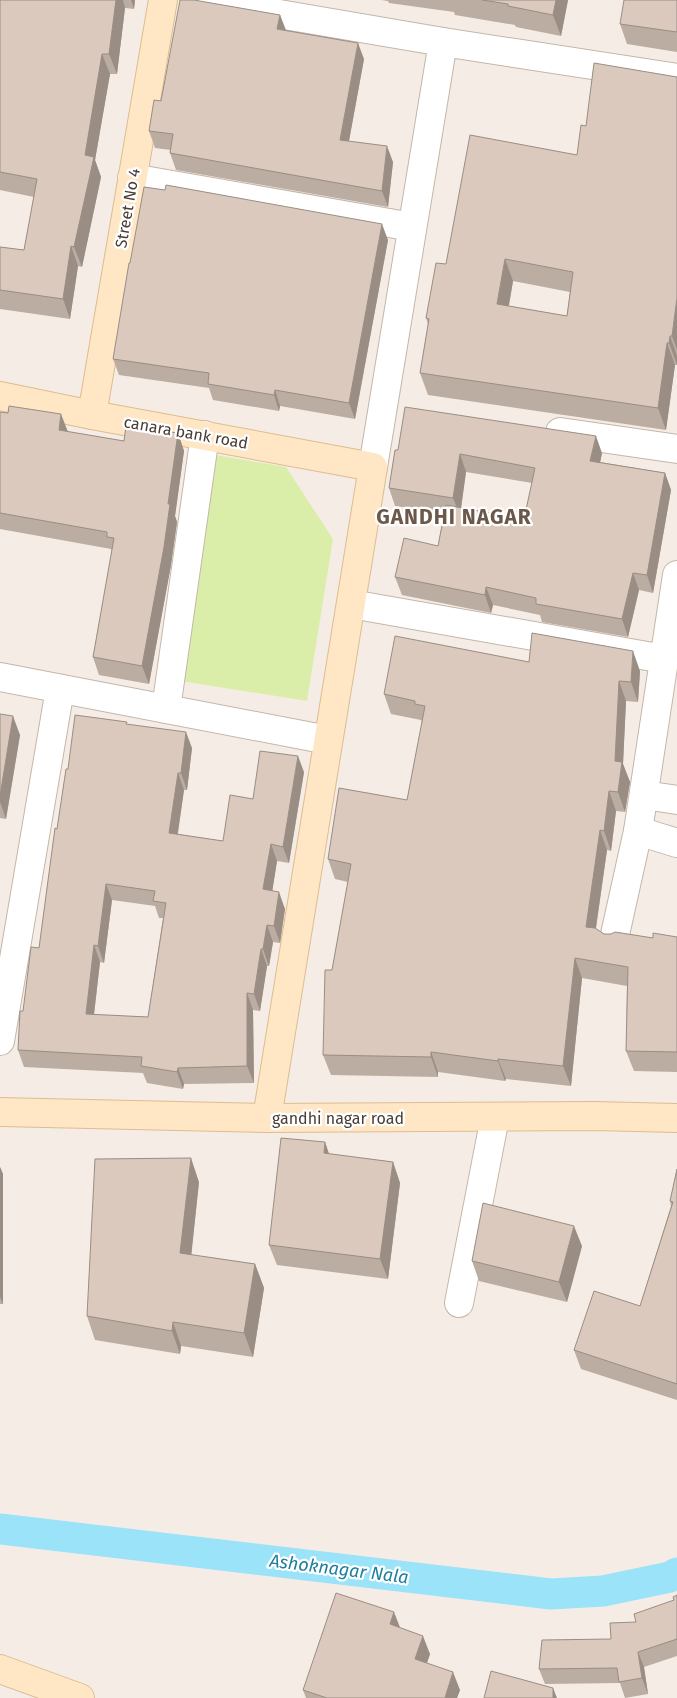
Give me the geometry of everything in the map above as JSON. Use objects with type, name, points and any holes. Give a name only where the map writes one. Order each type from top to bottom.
[{"type":"street","name":"Street No 4","points":[[92,415],[163,0]]},
{"type":"street","points":[[197,0],[442,42],[677,78]]},
{"type":"street","points":[[267,1118],[373,467],[393,406],[412,227],[442,42]]},
{"type":"street","points":[[132,178],[412,227]]},
{"type":"street","name":"canara bank road","points":[[0,396],[373,467]]},
{"type":"street","points":[[531,427],[677,448]]},
{"type":"street","points":[[166,709],[205,435]]},
{"type":"street","points":[[614,939],[638,831],[677,575]]},
{"type":"street","points":[[351,604],[664,659]]},
{"type":"street","points":[[0,677],[328,740]]},
{"type":"street","points":[[0,1041],[60,689]]},
{"type":"street","points":[[644,795],[677,800]]},
{"type":"street","points":[[638,831],[677,843]]},
{"type":"street","name":"gandhi nagar road","points":[[0,1112],[267,1118],[595,1116],[677,1118]]},
{"type":"street","points":[[459,1303],[495,1117]]},
{"type":"street","points":[[0,1669],[80,1698]]},
{"type":"green space","points":[[215,455],[286,467],[333,539],[307,701],[181,681]]},
{"type":"building","points":[[0,0],[116,0],[109,54],[102,54],[85,155],[94,157],[74,247],[71,246],[63,299],[0,290],[0,247],[24,250],[37,179],[0,172]]},
{"type":"building","points":[[180,0],[194,0],[280,15],[277,29],[358,43],[340,140],[387,146],[382,191],[170,153],[173,134],[149,131],[154,100],[161,101]]},
{"type":"building","points":[[482,0],[556,0],[553,15]]},
{"type":"building","points":[[624,0],[677,0],[677,32],[620,24]]},
{"type":"building","points":[[594,63],[677,77],[677,298],[672,336],[670,336],[669,343],[667,343],[658,408],[420,373],[429,319],[426,318],[436,263],[446,264],[470,135],[577,155],[581,125],[586,126]],"holes":[[[505,259],[573,272],[567,316],[497,304]]]},
{"type":"building","points":[[166,185],[382,224],[349,403],[275,390],[274,395],[208,384],[209,373],[113,359],[144,187],[165,190]]},
{"type":"building","points":[[9,406],[61,414],[59,430],[124,441],[126,426],[178,433],[164,547],[142,666],[93,657],[114,538],[107,537],[107,532],[0,513],[0,412],[8,413]]},
{"type":"building","points":[[405,407],[596,436],[590,461],[665,473],[647,575],[633,573],[622,619],[536,604],[536,598],[486,587],[485,595],[395,577],[404,538],[438,546],[446,505],[524,519],[535,468],[460,454],[453,498],[389,488]]},
{"type":"building","points":[[532,633],[633,651],[631,682],[619,681],[615,761],[622,762],[618,792],[609,791],[604,831],[600,830],[586,927],[595,928],[604,934],[615,932],[653,938],[653,933],[677,937],[677,1052],[626,1051],[628,967],[575,958],[563,1066],[498,1059],[498,1061],[431,1052],[431,1057],[323,1055],[325,970],[332,970],[351,864],[328,859],[339,788],[407,800],[425,706],[415,704],[415,701],[384,694],[395,636],[529,662]]},
{"type":"building","points":[[0,714],[13,716],[0,796]]},
{"type":"building","points":[[75,715],[186,732],[181,773],[178,773],[169,833],[223,841],[230,795],[253,799],[260,751],[298,756],[283,847],[271,844],[263,889],[279,892],[274,926],[267,925],[263,949],[261,949],[254,994],[247,993],[247,1066],[178,1068],[177,1072],[141,1066],[142,1057],[18,1050],[20,1011],[23,1011],[31,947],[39,948],[55,828],[57,829],[66,769],[68,769]],"holes":[[[106,884],[155,891],[153,901],[166,903],[148,1017],[86,1014],[94,945],[98,946]]]},
{"type":"building","points":[[281,1138],[325,1142],[324,1153],[393,1162],[380,1259],[269,1245]]},
{"type":"building","points":[[191,1158],[180,1253],[255,1264],[244,1333],[173,1322],[172,1331],[87,1316],[95,1159]]},
{"type":"building","points":[[677,1169],[677,1384],[574,1350],[594,1291],[640,1306],[673,1202],[670,1201]]},
{"type":"building","points":[[483,1203],[574,1226],[559,1282],[472,1261]]},
{"type":"building","points":[[336,1593],[394,1612],[390,1624],[423,1636],[415,1659],[453,1672],[445,1698],[327,1698],[303,1690]]},
{"type":"building","points":[[677,1595],[677,1639],[638,1652],[642,1678],[619,1682],[617,1668],[539,1669],[542,1640],[611,1639],[610,1623],[636,1622],[634,1614],[674,1600],[673,1597]]},
{"type":"building","points":[[491,1671],[553,1688],[553,1698],[484,1698]]},
{"type":"waterway","name":"Ashoknagar Nala","points":[[0,1529],[551,1594],[603,1591],[670,1577],[677,1573]]},
{"type":"district","name":"GANDHI NAGAR","points":[[454,517]]}]
